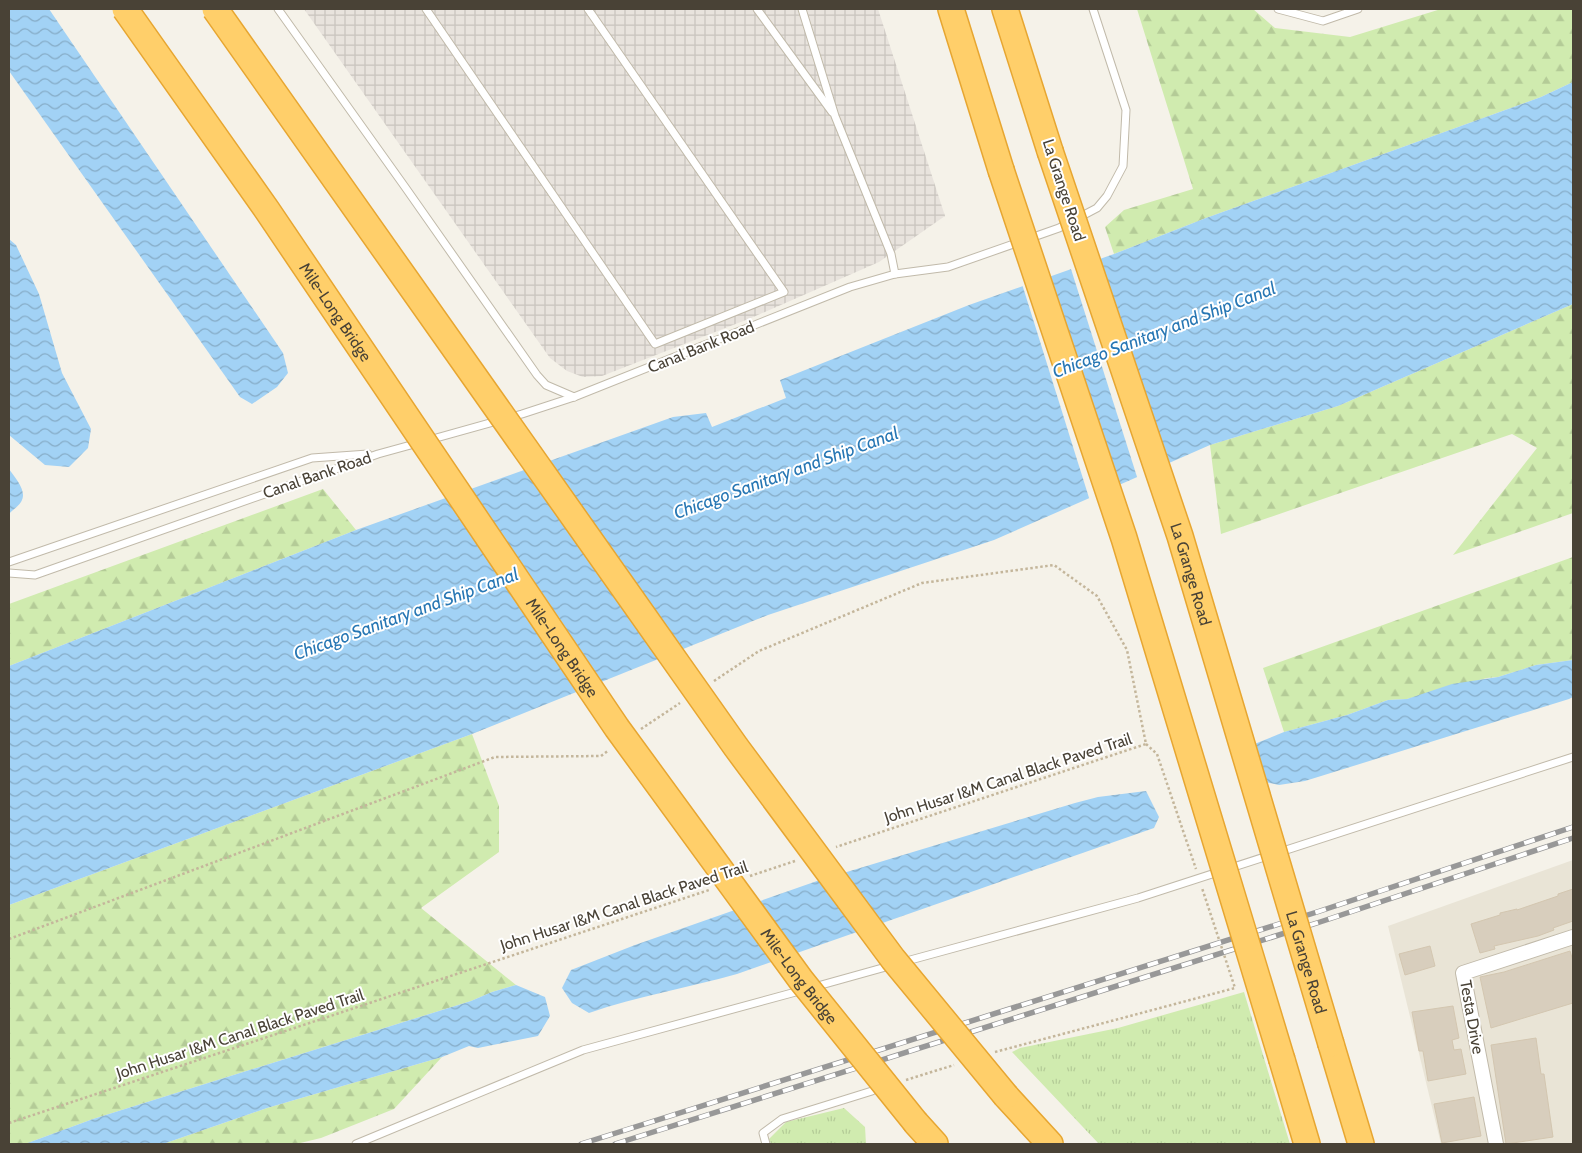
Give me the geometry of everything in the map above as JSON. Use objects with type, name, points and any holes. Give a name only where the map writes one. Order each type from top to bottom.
[{"type":"highway","name":"Mile-Long Bridge","points":[[125,9],[267,210],[617,728],[801,980],[935,1144]]},
{"type":"highway","points":[[215,9],[736,747],[893,959],[1006,1096],[1050,1144]]},
{"type":"highway","points":[[951,9],[1001,170],[1124,538],[1307,1144]]},
{"type":"highway","name":"La Grange Road","points":[[1005,9],[1050,151],[1180,536],[1361,1144]]},
{"type":"street","name":"Testa Drive","points":[[1496,1144],[1462,973],[1573,937]]},
{"type":"lane","points":[[278,9],[537,375],[546,385],[574,397]]},
{"type":"lane","points":[[426,9],[654,344],[784,292],[588,9]]},
{"type":"lane","points":[[756,9],[835,116]]},
{"type":"lane","points":[[802,9],[835,116],[891,254],[895,274]]},
{"type":"lane","name":"Canal Bank Road","points":[[9,574],[35,575],[378,454],[522,414],[574,397],[850,287],[895,274],[948,267],[1059,228],[1098,208],[1107,196],[1123,166],[1126,110],[1093,9]]},
{"type":"lane","points":[[1278,9],[1323,21],[1358,9]]},
{"type":"lane","points":[[9,562],[312,458],[378,454]]},
{"type":"lane","points":[[356,1144],[583,1050],[1138,898],[1573,757]]},
{"type":"lane","points":[[766,1144],[763,1133],[782,1119],[872,1091]]},
{"type":"path","name":"John Husar I&M Canal Black Paved Trail","points":[[712,682],[759,651],[922,583],[1054,565],[1097,596],[1127,650],[1146,744],[836,848]]},
{"type":"path","points":[[640,729],[680,703]]},
{"type":"path","points":[[990,1053],[1236,988],[1158,754],[1146,744]]},
{"type":"path","points":[[9,939],[495,757],[601,756],[617,745]]},
{"type":"path","name":"John Husar I&M Canal Black Paved Trail","points":[[741,879],[798,860]]},
{"type":"path","name":"John Husar I&M Canal Black Paved Trail","points":[[9,1123],[713,888]]},
{"type":"path","points":[[872,1091],[954,1065]]},
{"type":"shaded area","points":[[304,9],[878,9],[945,216],[879,262],[751,318],[602,376],[583,377],[567,371],[550,358]]},
{"type":"shaded area","points":[[1573,860],[1573,1144],[1441,1144],[1388,926]]},
{"type":"green space","points":[[1137,9],[1253,9],[1275,28],[1350,37],[1441,9],[1573,9],[1573,82],[1541,97],[1206,218],[1114,254],[1105,227],[1124,210],[1193,189]]},
{"type":"green space","points":[[1573,304],[1573,513],[1453,555],[1537,448],[1512,434],[1221,534],[1210,445],[1338,406]]},
{"type":"green space","points":[[323,489],[356,530],[9,666],[9,604]]},
{"type":"green space","points":[[1573,557],[1573,660],[1536,665],[1498,677],[1487,678],[1407,699],[1388,700],[1347,715],[1284,732],[1263,668]]},
{"type":"green space","points":[[472,734],[499,806],[499,852],[421,908],[516,985],[471,1001],[93,1119],[25,1144],[9,1144],[9,905]]},
{"type":"green space","points":[[1244,992],[1290,1144],[1099,1144],[1012,1052],[1020,1048],[1118,1028]]},
{"type":"green space","points":[[442,1057],[394,1109],[321,1138],[296,1144],[163,1144],[267,1108]]},
{"type":"green space","points":[[844,1108],[865,1127],[866,1144],[771,1144],[769,1139],[786,1122]]},
{"type":"water","points":[[9,9],[49,9],[283,353],[288,373],[277,387],[252,404],[240,397],[9,71]]},
{"type":"water","name":"Chicago Sanitary and Ship Canal","points":[[1573,82],[1573,304],[1338,406],[1210,445],[994,540],[768,615],[472,734],[9,905],[9,666],[356,530],[673,417],[706,413],[712,427],[786,398],[780,380],[969,305],[1114,254],[1206,218],[1541,97]]},
{"type":"water","points":[[9,239],[16,245],[39,294],[62,373],[91,429],[88,448],[69,467],[45,465],[9,435]]},
{"type":"water","points":[[9,469],[22,489],[23,498],[9,514]]},
{"type":"water","points":[[1573,660],[1573,697],[1569,699],[1305,781],[1279,785],[1243,777],[1252,745],[1284,732],[1347,715],[1388,700],[1407,699],[1452,684],[1498,677],[1536,665]]},
{"type":"water","points":[[1146,791],[1159,817],[1154,828],[737,974],[589,1013],[572,1003],[562,988],[571,970],[635,945],[817,881],[1075,803],[1098,797]]},
{"type":"water","points":[[516,985],[545,997],[550,1016],[538,1036],[478,1048],[469,1046],[442,1057],[267,1108],[163,1144],[25,1144],[93,1119],[471,1001]]},
{"type":"pier","points":[[1099,256],[1166,467],[1138,480],[1070,266]]},
{"type":"pier","points":[[1049,274],[1117,489],[1090,501],[1022,284]]},
{"type":"building","points":[[1573,889],[1573,921],[1538,936],[1494,946],[1495,949],[1480,953],[1471,924],[1500,915],[1500,913],[1517,910],[1558,896],[1558,894]]},
{"type":"building","points":[[1430,946],[1435,966],[1405,975],[1399,954]]},
{"type":"building","points":[[1570,951],[1573,961],[1573,1003],[1491,1028],[1480,977],[1504,972]]},
{"type":"building","points":[[1453,1006],[1459,1038],[1452,1040],[1454,1050],[1461,1049],[1466,1074],[1428,1081],[1423,1051],[1419,1051],[1412,1012]]},
{"type":"building","points":[[1536,1038],[1541,1074],[1544,1074],[1553,1137],[1506,1144],[1491,1045]]},
{"type":"building","points":[[1474,1097],[1481,1136],[1442,1143],[1434,1104]]},
{"type":"railway","points":[[581,1144],[1317,912],[1573,827]]},
{"type":"railway","points":[[615,1144],[1320,922],[1573,838]]}]
